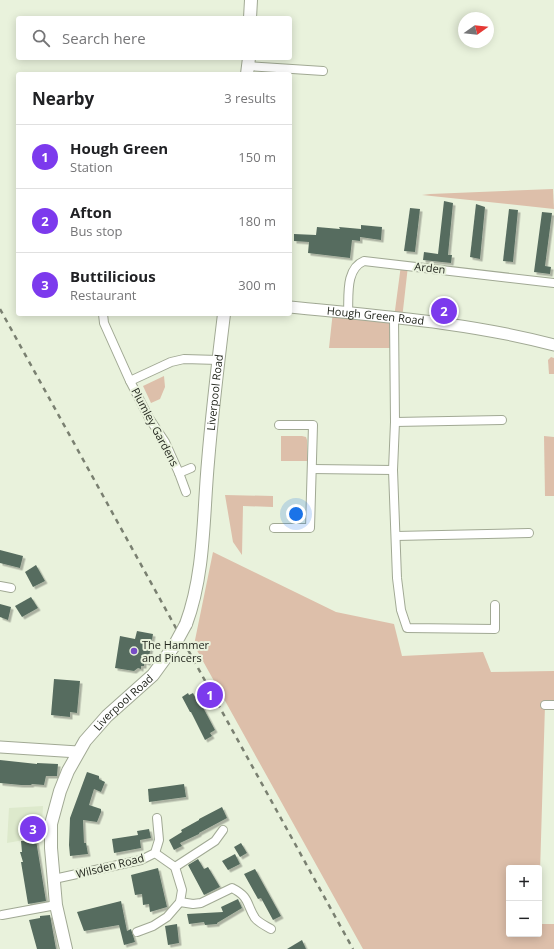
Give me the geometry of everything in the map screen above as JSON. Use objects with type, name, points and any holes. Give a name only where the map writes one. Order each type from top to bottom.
[{"type":"main road","points":[[250,16],[251,0]]},
{"type":"main road","name":"Liverpool Road","points":[[66,949],[56,905],[50,837],[54,809],[68,771],[78,752],[107,716],[153,674],[174,646],[186,624],[195,595],[201,558],[208,462],[224,316]]},
{"type":"street","points":[[248,66],[323,71]]},
{"type":"street","name":"Arden","points":[[348,313],[351,274],[355,267],[364,261],[554,283]]},
{"type":"street","name":"Hough Green Road","points":[[292,307],[475,328],[554,345]]},
{"type":"street","name":"Plumley Gardens","points":[[103,316],[104,323],[130,381],[149,418],[165,442],[186,492]]},
{"type":"street","points":[[394,318],[395,422],[393,470],[397,578],[400,603],[407,628],[495,629],[495,606]]},
{"type":"street","name":"Plumley Gardens","points":[[130,381],[172,362],[184,359],[218,360]]},
{"type":"street","points":[[395,422],[502,420]]},
{"type":"street","points":[[274,528],[310,528],[312,425],[279,425]]},
{"type":"street","name":"Plumley Gardens","points":[[179,473],[191,468]]},
{"type":"street","points":[[312,469],[393,470]]},
{"type":"street","points":[[396,536],[529,533]]},
{"type":"street","points":[[0,586],[11,588]]},
{"type":"street","points":[[545,705],[554,705]]},
{"type":"street","points":[[0,747],[78,752]]},
{"type":"street","name":"Wilsden Road","points":[[54,879],[141,860],[155,853],[159,840],[157,818]]},
{"type":"street","points":[[175,867],[215,841],[223,830]]},
{"type":"street","points":[[137,932],[153,926],[167,917],[180,902],[182,890],[175,867],[155,853]]},
{"type":"street","points":[[180,902],[193,904],[201,903],[232,888],[240,892],[246,898],[255,918],[271,929]]},
{"type":"street","points":[[2,916],[56,905]]},
{"type":"shaded area","points":[[553,189],[554,209],[422,195],[430,194]]},
{"type":"shaded area","points":[[401,265],[408,266],[402,319],[394,318]]},
{"type":"shaded area","points":[[333,311],[394,318],[394,348],[329,348]]},
{"type":"shaded area","points":[[551,357],[554,358],[554,374],[549,374],[548,360]]},
{"type":"shaded area","points":[[164,376],[165,387],[160,399],[151,403],[143,386]]},
{"type":"shaded area","points":[[281,436],[306,437],[307,461],[281,461]]},
{"type":"shaded area","points":[[544,436],[554,437],[554,496],[545,496]]},
{"type":"shaded area","points":[[225,495],[273,496],[273,507],[243,506],[242,555],[233,542]]},
{"type":"shaded area","points":[[213,552],[336,612],[394,624],[402,656],[483,652],[491,672],[554,671],[554,705],[545,705],[540,865],[506,865],[506,937],[542,937],[542,924],[554,924],[554,949],[363,949],[194,645]]},
{"type":"shaded area","points":[[43,806],[41,837],[7,843],[9,808]]},
{"type":"building","points":[[444,201],[453,203],[448,255],[452,255],[451,263],[423,260],[424,252],[438,254]]},
{"type":"building","points":[[476,204],[485,207],[480,259],[470,257]]},
{"type":"building","points":[[410,208],[420,209],[415,252],[404,251]]},
{"type":"building","points":[[509,209],[518,210],[513,262],[503,261]]},
{"type":"building","points":[[542,212],[552,213],[545,266],[551,267],[550,274],[534,272]]},
{"type":"building","points":[[361,225],[382,227],[381,240],[360,237],[360,241],[352,240],[350,258],[308,253],[309,242],[294,241],[294,234],[316,235],[317,227],[361,229]]},
{"type":"building","points":[[0,550],[23,556],[20,568],[0,563]]},
{"type":"building","points":[[36,565],[45,581],[33,587],[25,572]]},
{"type":"building","points":[[31,597],[38,608],[22,617],[15,606]]},
{"type":"building","points":[[0,604],[11,607],[8,620],[0,617]]},
{"type":"building","name":"The Hammer and Pincers","points":[[137,631],[153,634],[148,663],[144,662],[144,666],[141,666],[141,669],[138,668],[134,671],[115,668],[120,636],[135,639]]},
{"type":"building","points":[[54,679],[80,681],[77,713],[70,712],[70,717],[51,715]]},
{"type":"building","points":[[188,693],[189,695],[193,693],[195,697],[197,696],[215,730],[210,733],[212,736],[205,740],[182,697]]},
{"type":"building","points":[[0,760],[37,764],[58,764],[57,776],[46,776],[44,785],[0,783]]},
{"type":"building","points":[[87,772],[99,776],[99,779],[105,782],[101,792],[94,789],[89,805],[101,809],[101,812],[97,822],[83,820],[84,843],[86,843],[88,854],[70,856],[70,818]]},
{"type":"building","points":[[184,784],[186,797],[149,802],[148,789]]},
{"type":"building","points":[[222,807],[227,818],[180,843],[182,846],[174,850],[169,840],[182,832],[181,830]]},
{"type":"building","points":[[149,829],[151,838],[140,840],[141,848],[114,853],[112,839],[138,835],[137,831]]},
{"type":"building","points":[[36,840],[46,901],[28,904],[21,862],[23,862],[20,852],[22,852],[21,841]]},
{"type":"building","points":[[241,843],[247,853],[240,857],[234,847]]},
{"type":"building","points":[[235,854],[240,864],[228,870],[222,861]]},
{"type":"building","points":[[198,859],[204,869],[208,867],[220,887],[204,895],[188,865]]},
{"type":"building","points":[[158,868],[167,907],[150,912],[149,904],[143,905],[142,894],[135,895],[131,875]]},
{"type":"building","points":[[255,869],[281,916],[273,920],[261,898],[258,899],[244,874]]},
{"type":"building","points":[[238,899],[242,908],[217,924],[205,925],[204,922],[189,924],[187,914],[223,912],[221,907]]},
{"type":"building","points":[[121,901],[127,931],[131,929],[135,942],[124,945],[119,925],[84,931],[77,912]]},
{"type":"building","points":[[50,915],[56,949],[37,949],[29,920],[40,918],[40,916]]},
{"type":"building","points":[[177,924],[179,943],[168,945],[165,926]]},
{"type":"building","points":[[302,940],[306,949],[287,949]]},
{"type":"railway","points":[[0,309],[353,949]]},
{"type":"place","name":"Afton","points":[[444,311]]},
{"type":"place","name":"The Hammer and Pincers","points":[[134,651]]},
{"type":"place","name":"Hough Green","points":[[210,695]]},
{"type":"place","name":"Buttilicious","points":[[33,829]]}]
